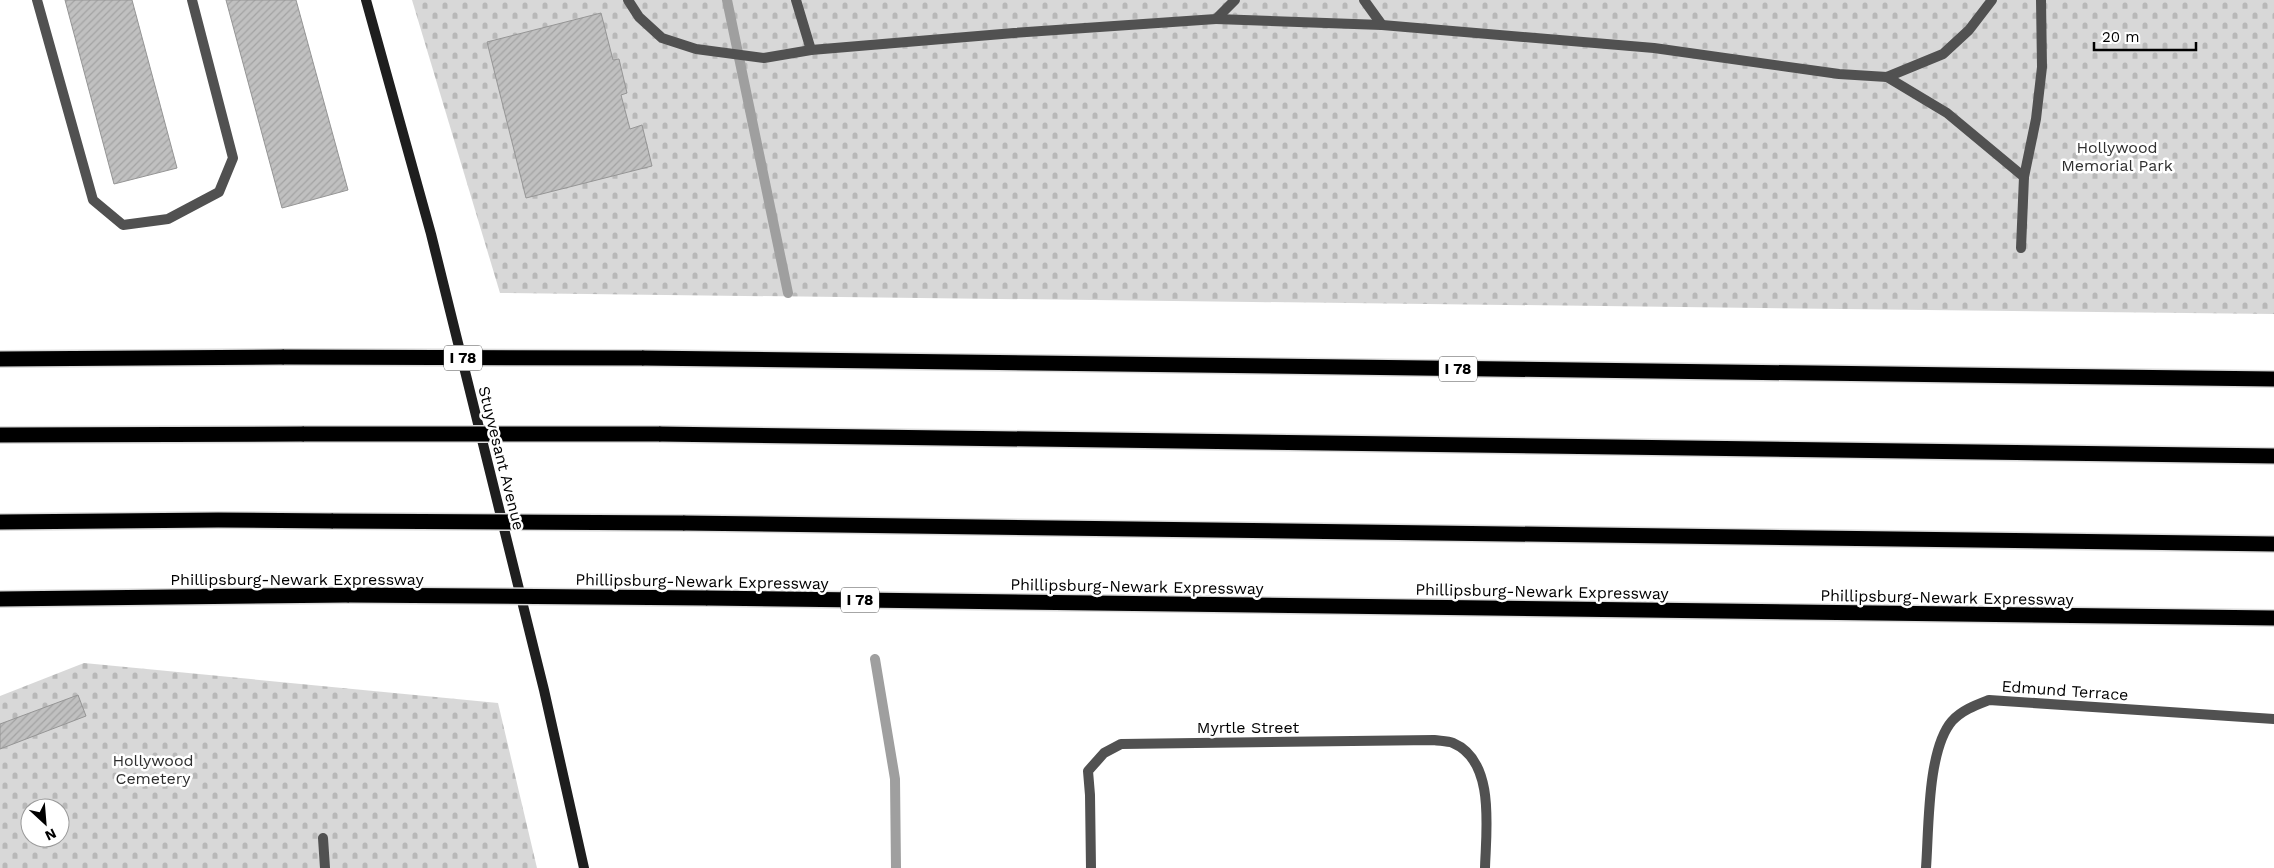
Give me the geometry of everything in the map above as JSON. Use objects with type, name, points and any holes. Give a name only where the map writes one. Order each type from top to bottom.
[{"type":"highway","name":"I 78","points":[[0,359],[284,357],[642,358],[2274,380]]},
{"type":"highway","points":[[0,435],[659,434],[2274,456]]},
{"type":"highway","points":[[0,522],[218,520],[683,523],[2274,544]]},
{"type":"highway","name":"Phillipsburg-Newark Expressway","points":[[0,599],[349,595],[2274,618]]},
{"type":"main road","name":"Stuyvesant Avenue","points":[[366,0],[432,234],[544,690],[584,868]]},
{"type":"street","points":[[37,0],[93,200],[123,226],[168,220],[219,192],[233,158],[192,0]]},
{"type":"street","points":[[628,0],[639,18],[662,38],[696,49],[764,58],[811,50],[1023,32],[1216,19],[1382,25],[1654,48],[1839,74],[1887,77],[1943,54],[1969,30],[1992,0]]},
{"type":"street","points":[[796,0],[811,50]]},
{"type":"street","points":[[1216,19],[1235,0]]},
{"type":"street","points":[[1364,0],[1382,25]]},
{"type":"street","points":[[2021,248],[2024,177],[2036,119],[2042,67],[2041,0]]},
{"type":"street","points":[[1887,77],[1947,113],[2024,177]]},
{"type":"street","name":"Edmund Terrace","points":[[1926,868],[1934,762],[1941,737],[1953,720],[1970,707],[1989,700],[2274,719]]},
{"type":"street","name":"Myrtle Street","points":[[1090,868],[1090,795],[1088,771],[1104,753],[1121,744],[1434,740],[1453,743],[1469,755],[1480,774],[1487,794],[1485,868]]},
{"type":"street","points":[[323,838],[325,868]]},
{"type":"green space","name":"Hollywood Memorial Park","points":[[412,0],[2274,0],[2274,314],[500,293]]},
{"type":"green space","name":"Hollywood Cemetery","points":[[84,663],[498,703],[537,868],[0,868],[0,696]]},
{"type":"building","points":[[65,0],[132,0],[177,168],[114,184]]},
{"type":"building","points":[[226,0],[296,0],[348,190],[282,208]]},
{"type":"building","points":[[601,13],[613,60],[619,59],[627,93],[621,95],[630,129],[642,125],[652,166],[526,198],[487,42]]},
{"type":"building","points":[[78,695],[86,716],[0,749],[0,724]]},
{"type":"waterway","points":[[727,0],[788,293]]},
{"type":"waterway","points":[[875,659],[895,779],[896,868]]}]
